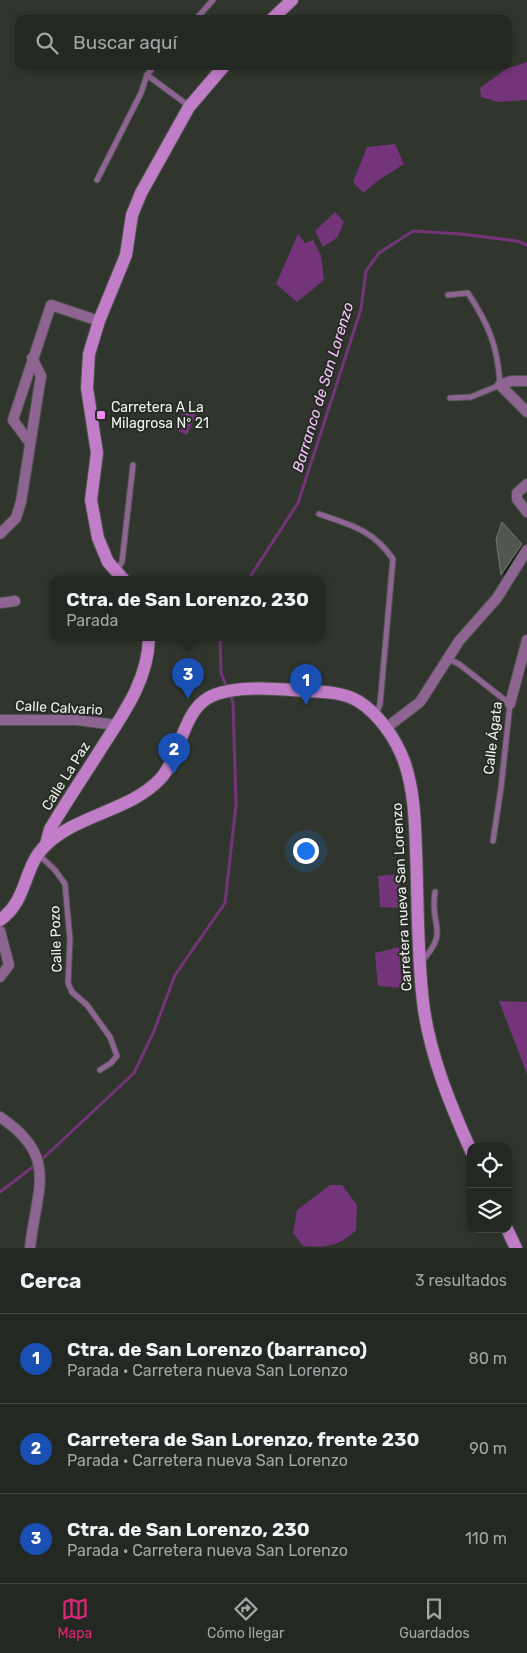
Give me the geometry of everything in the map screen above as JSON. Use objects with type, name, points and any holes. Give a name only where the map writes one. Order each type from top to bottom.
[{"type":"street","points":[[276,15],[292,0]]},
{"type":"street","points":[[120,576],[108,562],[98,538],[91,500],[97,453],[87,388],[89,354],[99,322],[126,256],[132,215],[142,193],[189,106],[220,70]]},
{"type":"street","points":[[30,443],[12,420],[51,305],[99,322]]},
{"type":"street","points":[[0,534],[16,518],[21,502],[41,376],[32,358]]},
{"type":"street","points":[[527,381],[511,381],[500,385],[527,412]]},
{"type":"street","points":[[527,484],[517,493],[517,499],[527,512]]},
{"type":"street","points":[[386,728],[420,702],[447,658],[459,641],[497,598],[527,550]]},
{"type":"street","points":[[0,603],[15,601]]},
{"type":"street","name":"Calle Ágata","points":[[510,704],[524,662],[527,640]]},
{"type":"street","name":"Calle La Paz","points":[[42,849],[50,829],[116,725],[142,677],[149,655],[149,641]]},
{"type":"street","name":"Carretera nueva San Lorenzo","points":[[42,849],[60,834],[152,788],[164,775],[197,706],[217,693],[258,689],[340,694],[358,701],[376,716],[386,728],[404,760],[414,806],[423,1004],[437,1064],[455,1115],[467,1143]]},
{"type":"street","name":"Calle Calvario","points":[[0,720],[77,720],[116,725]]},
{"type":"street","points":[[0,920],[17,904],[42,849]]},
{"type":"street","points":[[0,934],[9,965],[0,977]]},
{"type":"street","points":[[0,1117],[25,1138],[37,1154],[41,1180],[30,1248]]},
{"type":"street","points":[[509,1233],[516,1248]]},
{"type":"lane","points":[[200,15],[213,0]]},
{"type":"lane","points":[[97,180],[151,70]]},
{"type":"lane","points":[[147,75],[189,106]]},
{"type":"lane","points":[[448,295],[468,293],[476,305],[489,329],[499,358],[500,385],[471,397],[450,398]]},
{"type":"lane","points":[[120,576],[133,465]]},
{"type":"lane","points":[[319,514],[359,528],[382,543],[394,558],[380,704],[376,716]]},
{"type":"lane","points":[[447,658],[465,669],[510,704]]},
{"type":"lane","name":"Calle Ágata","points":[[493,841],[510,704]]},
{"type":"lane","name":"Calle Pozo","points":[[42,849],[65,884],[70,940],[68,983],[72,992],[87,1004],[110,1037],[117,1056],[111,1063],[100,1070]]},
{"type":"lane","points":[[421,963],[434,948],[438,932],[433,907],[435,892]]},
{"type":"shaded area","points":[[527,62],[527,100],[498,102],[481,97],[480,88],[505,70],[512,70],[512,67]]},
{"type":"shaded area","points":[[395,144],[404,164],[363,193],[353,182],[367,147]]},
{"type":"shaded area","points":[[335,212],[344,222],[337,238],[323,247],[315,231]]},
{"type":"shaded area","points":[[298,234],[305,243],[313,240],[321,255],[324,280],[297,302],[276,284]]},
{"type":"shaded area","points":[[184,410],[196,415],[187,435],[175,429]]},
{"type":"shaded area","points":[[401,874],[398,908],[380,907],[378,876]]},
{"type":"shaded area","points":[[399,947],[402,988],[378,986],[375,953]]},
{"type":"shaded area","points":[[499,1001],[527,1002],[527,1074]]},
{"type":"shaded area","points":[[330,1185],[342,1185],[357,1205],[356,1230],[344,1240],[332,1245],[319,1247],[303,1246],[293,1233],[297,1210]]},
{"type":"building","points":[[502,522],[522,544],[501,575],[496,539]]},
{"type":"waterway","name":"Barranco de San Lorenzo","points":[[251,576],[298,503],[361,309],[366,271],[379,253],[413,231],[461,234],[517,241],[527,245]]},
{"type":"waterway","name":"Barranco de San Lorenzo","points":[[220,641],[221,673],[227,688]]},
{"type":"waterway","name":"Barranco de San Lorenzo","points":[[0,1192],[38,1163],[134,1073],[154,1031],[175,975],[225,903],[236,805],[233,702],[230,694]]},
{"type":"place","name":"Carretera A La Milagrosa Nº 21","points":[[101,415]]},
{"type":"place","name":"Ctra. de San Lorenzo, 230","points":[[188,699]]},
{"type":"place","name":"Ctra. de San Lorenzo (barranco)","points":[[306,705]]},
{"type":"place","name":"Carretera de San Lorenzo, frente 230","points":[[174,774]]}]
